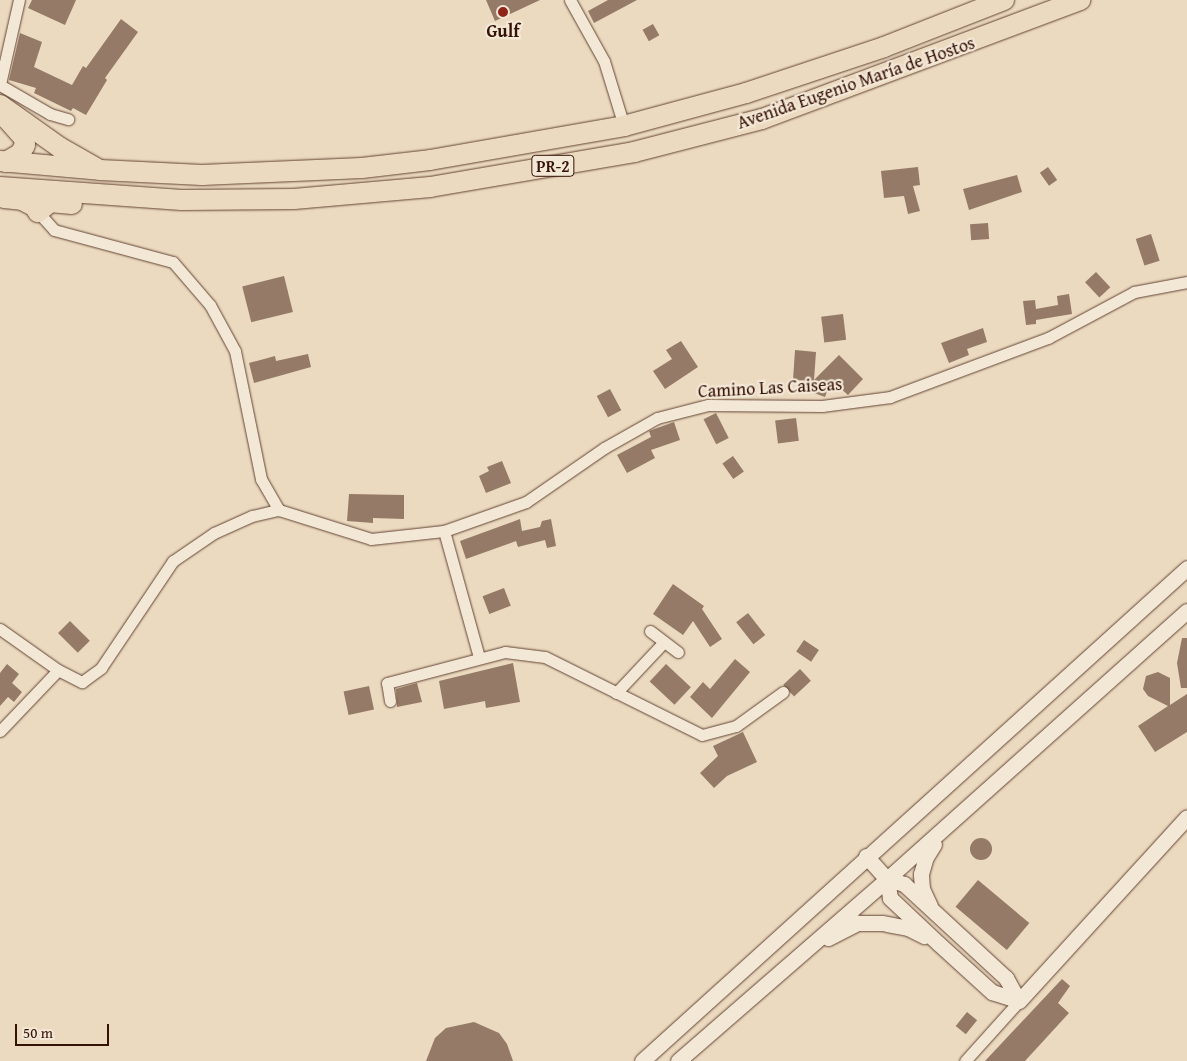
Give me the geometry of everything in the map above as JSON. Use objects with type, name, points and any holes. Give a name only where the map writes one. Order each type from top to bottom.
[{"type":"highway","name":"Avenida Eugenio María de Hostos","points":[[3,161],[100,170],[202,174],[362,168],[430,160],[624,126],[756,90],[884,47],[1004,0]]},
{"type":"highway","name":"Avenida Eugenio María de Hostos","points":[[0,187],[131,197],[294,198],[363,194],[430,187],[634,152],[762,119],[1081,0]]},
{"type":"highway","points":[[0,105],[59,147],[100,170]]},
{"type":"highway","points":[[0,110],[24,138],[25,145],[20,154],[3,161]]},
{"type":"highway","points":[[0,197],[22,200],[36,207],[38,212],[50,202],[111,205],[131,197]]},
{"type":"street","points":[[19,0],[0,84],[50,114],[68,120]]},
{"type":"street","points":[[570,0],[604,61],[624,126]]},
{"type":"street","points":[[0,629],[58,670],[82,682],[101,668],[173,561],[214,533],[252,516],[279,510],[260,479],[235,351],[210,305],[173,262],[54,230],[38,212]]},
{"type":"street","name":"Camino Las Caiseas","points":[[279,510],[371,539],[444,531],[526,502],[604,448],[657,418],[708,405],[822,406],[890,397],[1048,338],[1134,292],[1187,282]]},
{"type":"street","points":[[444,531],[479,658]]},
{"type":"street","points":[[642,1061],[866,856],[1187,568]]},
{"type":"street","points":[[678,1061],[887,879],[1187,611]]},
{"type":"street","points":[[650,631],[663,643],[678,652]]},
{"type":"street","points":[[616,693],[663,643]]},
{"type":"street","points":[[390,701],[387,683],[505,652],[545,657],[702,735],[736,726],[783,692]]},
{"type":"street","points":[[0,731],[58,670]]},
{"type":"street","points":[[965,1061],[1187,817]]},
{"type":"street","points":[[933,912],[922,889],[921,874],[926,856],[945,827]]},
{"type":"street","points":[[866,856],[887,879],[904,884],[1006,978],[1019,1002]]},
{"type":"street","points":[[887,879],[890,898],[939,944],[992,992],[1019,1002]]},
{"type":"street","points":[[810,946],[858,923],[882,923],[908,928],[939,944]]},
{"type":"building","points":[[32,0],[76,0],[65,25],[28,8]]},
{"type":"building","name":"Gulf","points":[[486,0],[540,0],[495,21]]},
{"type":"building","points":[[608,0],[637,0],[594,23],[588,11]]},
{"type":"building","points":[[121,19],[138,32],[105,78],[107,80],[86,115],[73,108],[71,111],[34,93],[36,88],[9,80],[20,33],[42,42],[34,67],[72,85],[83,66],[86,68]]},
{"type":"building","points":[[653,24],[659,35],[649,41],[643,30]]},
{"type":"building","points":[[918,167],[920,185],[913,186],[920,211],[908,214],[904,196],[884,198],[881,171]]},
{"type":"building","points":[[1048,167],[1057,180],[1049,186],[1040,173]]},
{"type":"building","points":[[1017,175],[1022,192],[969,210],[963,189]]},
{"type":"building","points":[[988,223],[989,239],[971,240],[970,224]]},
{"type":"building","points":[[1151,234],[1160,261],[1144,266],[1136,239]]},
{"type":"building","points":[[1096,272],[1110,287],[1099,298],[1085,282]]},
{"type":"building","points":[[284,276],[293,312],[251,322],[242,286]]},
{"type":"building","points":[[1069,294],[1072,314],[1036,320],[1036,324],[1026,325],[1023,301],[1035,300],[1036,309],[1058,305],[1057,296]]},
{"type":"building","points":[[843,314],[846,340],[824,342],[821,317]]},
{"type":"building","points":[[983,328],[987,342],[967,349],[969,355],[949,363],[941,343]]},
{"type":"building","points":[[681,341],[698,367],[665,389],[653,371],[672,359],[666,350]]},
{"type":"building","points":[[795,350],[816,352],[814,380],[839,355],[863,379],[848,395],[831,380],[825,397],[814,393],[818,381],[793,380]]},
{"type":"building","points":[[308,354],[311,367],[254,383],[249,363],[275,356],[276,361]]},
{"type":"building","points":[[610,389],[621,410],[608,417],[597,396]]},
{"type":"building","points":[[716,413],[729,438],[716,444],[704,419]]},
{"type":"building","points":[[796,418],[799,441],[778,443],[775,421]]},
{"type":"building","points":[[674,422],[680,440],[651,450],[655,458],[627,473],[617,455],[651,437],[649,431]]},
{"type":"building","points":[[733,456],[744,472],[733,479],[722,463]]},
{"type":"building","points":[[502,461],[511,483],[486,493],[479,476],[489,471],[487,467]]},
{"type":"building","points":[[349,494],[404,495],[404,519],[373,518],[373,523],[347,521]]},
{"type":"building","points":[[520,519],[522,531],[540,527],[542,521],[551,519],[556,546],[547,548],[545,540],[518,547],[516,541],[466,559],[460,541]]},
{"type":"building","points":[[673,584],[704,606],[702,609],[722,639],[710,647],[693,621],[683,635],[653,614]]},
{"type":"building","points":[[504,588],[511,606],[489,614],[483,596]]},
{"type":"building","points":[[748,613],[765,635],[753,644],[736,622]]},
{"type":"building","points":[[70,621],[90,641],[78,653],[58,633]]},
{"type":"building","points":[[1182,638],[1187,638],[1187,688],[1181,688],[1177,663]]},
{"type":"building","points":[[804,640],[819,650],[811,662],[796,652]]},
{"type":"building","points":[[735,659],[750,672],[712,718],[690,697],[703,682],[710,689]]},
{"type":"building","points":[[513,663],[520,702],[486,708],[485,701],[444,709],[439,681]]},
{"type":"building","points":[[7,664],[19,674],[12,683],[22,692],[14,702],[8,697],[0,706],[0,673]]},
{"type":"building","points":[[666,664],[691,687],[674,705],[650,682]]},
{"type":"building","points":[[800,669],[811,681],[794,696],[783,685]]},
{"type":"building","points":[[1158,672],[1170,678],[1170,705],[1187,694],[1187,732],[1155,752],[1138,726],[1168,706],[1148,696],[1143,689],[1146,676]]},
{"type":"building","points":[[417,683],[422,702],[397,707],[396,689]]},
{"type":"building","points":[[369,686],[374,709],[349,715],[344,691]]},
{"type":"building","points":[[743,732],[757,762],[727,776],[714,788],[700,773],[718,756],[713,746]]},
{"type":"building","points":[[981,838],[989,841],[992,849],[989,857],[981,860],[973,857],[970,849],[973,841]]},
{"type":"building","points":[[978,880],[1029,923],[1007,950],[956,907]]},
{"type":"building","points":[[1062,979],[1070,986],[1058,1003],[1069,1013],[1025,1061],[985,1061]]},
{"type":"building","points":[[967,1012],[977,1020],[966,1034],[956,1026]]},
{"type":"building","points":[[474,1022],[499,1033],[507,1044],[513,1061],[426,1061],[435,1038],[446,1028]]},
{"type":"place","name":"Gulf","points":[[503,12]]}]
